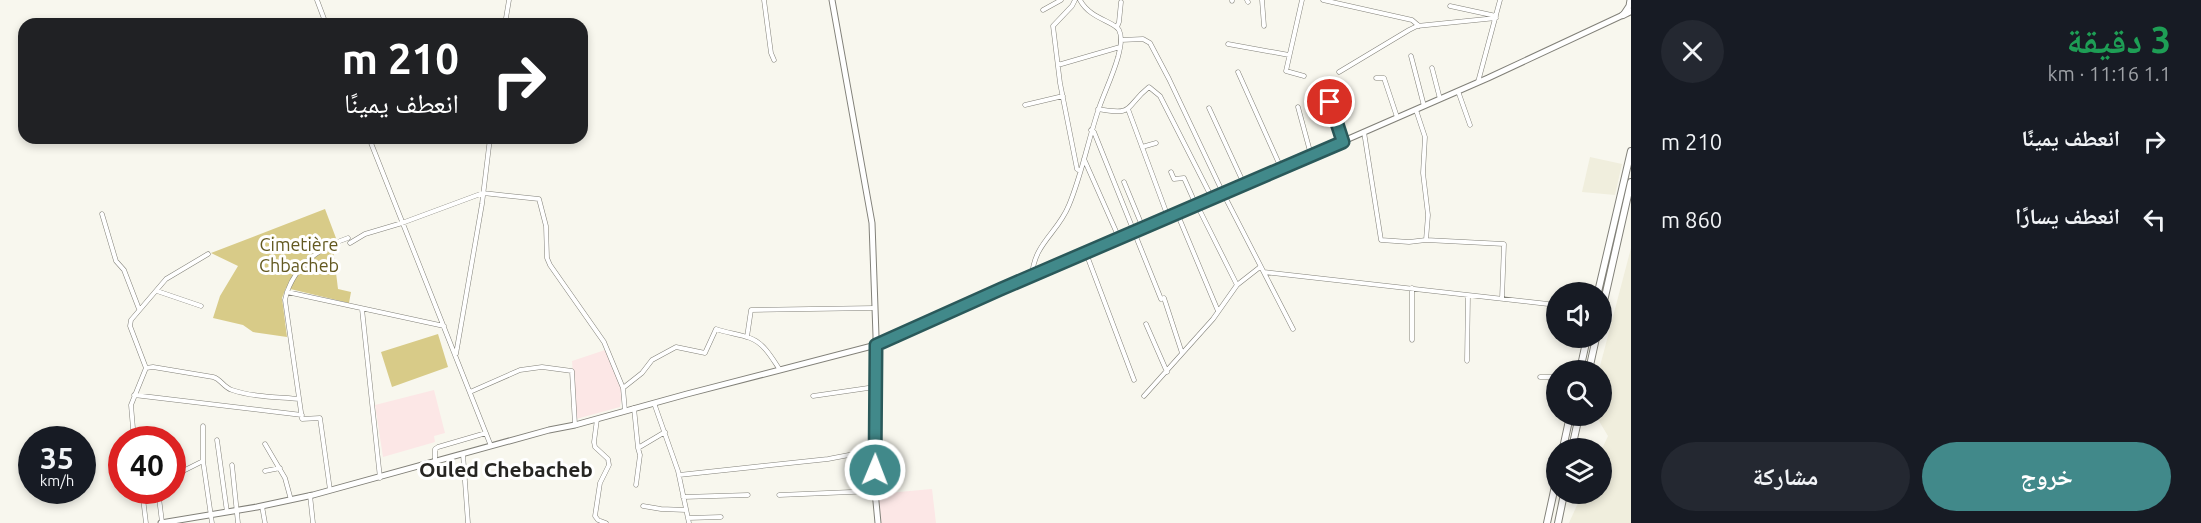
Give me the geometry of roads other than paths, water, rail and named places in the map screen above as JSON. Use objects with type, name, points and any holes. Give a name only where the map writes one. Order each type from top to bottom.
[{"type":"highway","points":[[1623,15],[1631,11]]},
{"type":"highway","points":[[1600,282],[1631,151]]},
{"type":"highway","points":[[1608,282],[1631,182]]},
{"type":"highway","points":[[1548,523],[1552,504]]},
{"type":"highway","points":[[1558,523],[1562,504]]},
{"type":"main road","points":[[832,0],[872,219],[876,345],[875,490],[878,523]]},
{"type":"main road","points":[[162,523],[198,520],[210,515],[291,500],[380,478],[491,446],[876,345],[1477,83],[1623,15],[1630,0]]},
{"type":"street","points":[[317,0],[324,18]]},
{"type":"street","points":[[506,18],[508,0]]},
{"type":"street","points":[[764,0],[771,53],[774,60]]},
{"type":"street","points":[[1043,10],[1061,0]]},
{"type":"street","points":[[1080,171],[1077,169],[1063,96],[1053,26],[1078,0],[1093,16],[1117,27]]},
{"type":"street","points":[[1262,0],[1264,26]]},
{"type":"street","points":[[1302,0],[1286,72],[1304,76]]},
{"type":"street","points":[[1323,0],[1413,20],[1419,26]]},
{"type":"street","points":[[1477,83],[1500,0]]},
{"type":"street","points":[[1032,277],[1032,265],[1036,254],[1066,212],[1098,109],[1114,69],[1121,40],[1117,27],[1121,2]]},
{"type":"street","points":[[1450,6],[1496,17]]},
{"type":"street","points":[[1339,72],[1419,26],[1496,17]]},
{"type":"street","points":[[1121,40],[1143,39],[1150,43],[1293,329]]},
{"type":"street","points":[[1228,44],[1289,55]]},
{"type":"street","points":[[1058,65],[1120,47]]},
{"type":"street","points":[[1411,56],[1424,106]]},
{"type":"street","points":[[1432,68],[1440,99]]},
{"type":"street","points":[[1238,72],[1281,168]]},
{"type":"street","points":[[1376,78],[1384,78],[1398,117]]},
{"type":"street","points":[[1098,109],[1119,113],[1129,108],[1149,87],[1160,96],[1212,198]]},
{"type":"street","points":[[1458,91],[1470,125]]},
{"type":"street","points":[[1327,94],[1343,142]]},
{"type":"street","points":[[1025,105],[1063,96]]},
{"type":"street","points":[[1298,107],[1311,155]]},
{"type":"street","points":[[1129,108],[1168,217]]},
{"type":"street","points":[[1209,108],[1244,184]]},
{"type":"street","points":[[1416,110],[1425,137],[1423,173],[1428,215],[1426,240]]},
{"type":"street","points":[[1092,130],[1161,299],[1164,298],[1182,353]]},
{"type":"street","points":[[1364,132],[1382,240],[1504,244],[1502,299]]},
{"type":"street","points":[[1142,147],[1156,143]]},
{"type":"street","points":[[371,144],[491,446]]},
{"type":"street","points":[[456,356],[483,193],[488,144]]},
{"type":"street","points":[[1084,158],[1119,238]]},
{"type":"street","points":[[1171,172],[1174,179],[1184,178],[1237,285]]},
{"type":"street","points":[[1124,182],[1143,228]]},
{"type":"street","points":[[350,243],[365,234],[483,193],[539,200],[545,219],[547,258],[604,342],[623,388],[625,411]]},
{"type":"street","points":[[1177,213],[1218,312]]},
{"type":"street","points":[[102,214],[116,261],[124,270],[139,309]]},
{"type":"street","points":[[330,490],[320,418],[302,420],[285,300],[292,276],[309,260],[338,240],[348,238]]},
{"type":"street","points":[[1086,252],[1134,380]]},
{"type":"street","points":[[133,426],[131,405],[146,368],[130,326],[131,320],[166,279],[208,254]]},
{"type":"street","points":[[1144,396],[1218,312],[1237,285],[1260,267]]},
{"type":"street","points":[[1263,272],[1546,304]]},
{"type":"street","points":[[1412,288],[1412,340]]},
{"type":"street","points":[[157,291],[201,306]]},
{"type":"street","points":[[287,292],[444,326]]},
{"type":"street","points":[[1467,361],[1468,295]]},
{"type":"street","points":[[747,337],[751,310],[875,308]]},
{"type":"street","points":[[362,309],[380,478]]},
{"type":"street","points":[[1146,324],[1167,372]]},
{"type":"street","points":[[623,388],[642,373],[652,360],[676,347],[705,353],[716,329],[728,334],[747,337],[761,344],[780,370]]},
{"type":"street","points":[[146,368],[153,367],[218,378],[226,388],[243,393],[299,399]]},
{"type":"street","points":[[470,392],[520,370],[542,367],[572,371],[576,425]]},
{"type":"street","points":[[1540,377],[1546,377]]},
{"type":"street","points":[[813,396],[875,387]]},
{"type":"street","points":[[134,395],[302,415]]},
{"type":"street","points":[[654,403],[679,475],[688,520],[721,517]]},
{"type":"street","points":[[634,408],[640,455],[636,485]]},
{"type":"street","points":[[597,419],[595,447],[608,459],[609,465],[600,483],[595,516],[606,523]]},
{"type":"street","points":[[203,426],[203,460],[212,523]]},
{"type":"street","points":[[638,448],[665,432]]},
{"type":"street","points":[[435,462],[435,449],[438,447],[486,433]]},
{"type":"street","points":[[217,440],[227,512]]},
{"type":"street","points":[[265,444],[285,478],[291,500]]},
{"type":"street","points":[[679,475],[828,459],[875,450]]},
{"type":"street","points":[[463,454],[468,523]]},
{"type":"street","points":[[186,469],[203,460]]},
{"type":"street","points":[[232,465],[238,523]]},
{"type":"street","points":[[265,471],[280,468]]},
{"type":"street","points":[[779,495],[875,490]]},
{"type":"street","points":[[310,495],[313,523]]},
{"type":"street","points":[[683,497],[748,495]]},
{"type":"street","points":[[144,504],[146,523]]},
{"type":"street","points":[[160,504],[162,523]]},
{"type":"street","points":[[262,506],[265,523]]},
{"type":"street","points":[[643,506],[686,510]]},
{"type":"district","name":"Ouled Chebacheb","points":[[506,470]]},
{"type":"park label","name":"Cimetière Chbacheb","points":[[299,255]]}]
